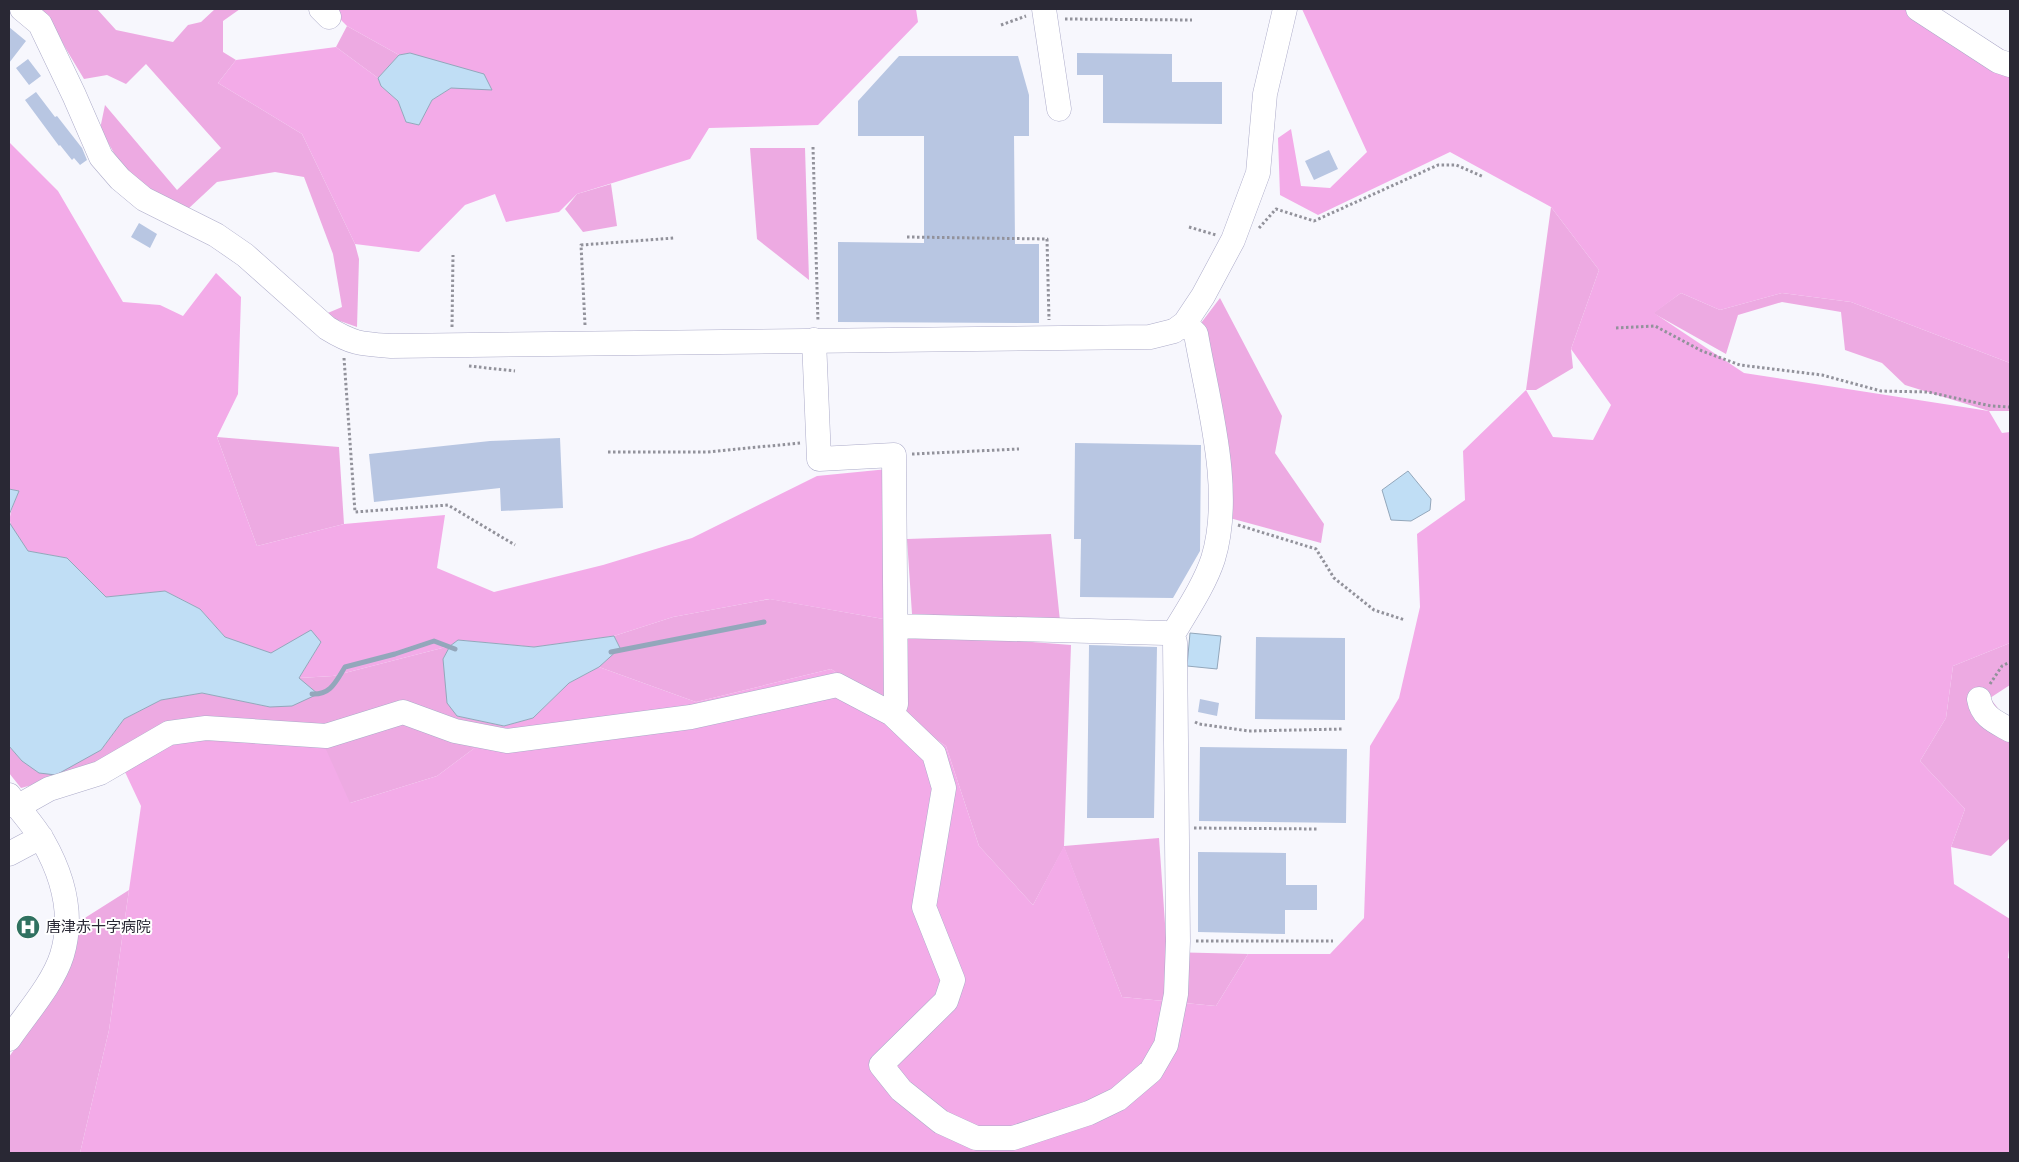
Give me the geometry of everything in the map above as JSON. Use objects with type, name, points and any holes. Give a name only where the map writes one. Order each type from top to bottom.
[{"type":"street","points":[[22,9],[40,24],[74,94],[101,157],[120,179],[144,199],[216,235],[238,250],[327,328],[358,344],[391,346],[1150,337],[1174,331],[1185,323],[1203,296],[1233,240],[1258,173],[1265,94],[1285,9]]},
{"type":"street","points":[[1044,9],[1059,109]]},
{"type":"street","points":[[1918,9],[1998,61],[2010,64]]},
{"type":"street","points":[[1172,636],[1207,574],[1213,558],[1220,524],[1220,465],[1196,334],[1185,323]]},
{"type":"street","points":[[814,340],[819,458],[894,455],[897,626],[896,704],[892,714]]},
{"type":"street","points":[[9,1039],[49,982],[61,956],[66,930],[66,902],[59,871],[41,838],[13,801],[100,773],[169,733],[206,728],[326,736],[403,712],[455,731],[507,741],[691,717],[837,684],[892,714],[934,754],[944,788],[924,907],[953,980],[946,1002],[881,1065],[900,1090],[941,1122],[976,1138],[1013,1138],[1089,1113],[1118,1099],[1151,1071],[1166,1045],[1176,994],[1178,941],[1175,642],[1172,636],[1165,633],[897,626]]},
{"type":"street","points":[[1979,700],[1981,708],[1989,718],[2010,730]]},
{"type":"street","points":[[9,854],[41,838]]},
{"type":"path","points":[[1001,25],[1044,9],[1066,19],[1192,20]]},
{"type":"path","points":[[813,147],[818,329],[814,340]]},
{"type":"path","points":[[1258,229],[1276,210],[1314,221],[1438,165],[1456,165],[1484,177]]},
{"type":"path","points":[[1189,227],[1233,240]]},
{"type":"path","points":[[907,237],[1047,239],[1049,338]]},
{"type":"path","points":[[586,344],[582,245],[674,238]]},
{"type":"path","points":[[452,346],[453,255]]},
{"type":"path","points":[[1616,328],[1655,326],[1702,351],[1740,365],[1822,375],[1881,391],[1928,392],[1991,406],[2010,407]]},
{"type":"path","points":[[342,337],[355,512],[448,505],[515,545]]},
{"type":"path","points":[[608,452],[707,452],[818,441]]},
{"type":"path","points":[[894,455],[1019,449]]},
{"type":"path","points":[[1220,524],[1239,526],[1316,548],[1334,578],[1374,610],[1405,620]]},
{"type":"path","points":[[1979,700],[2002,666],[2010,662]]},
{"type":"path","points":[[1175,710],[1200,724],[1249,731],[1343,729]]},
{"type":"path","points":[[1176,828],[1319,829]]},
{"type":"path","points":[[1178,941],[1333,941]]},
{"type":"shaded area","points":[[42,9],[97,9],[116,30],[173,42],[188,25],[201,22],[215,9],[240,9],[223,21],[223,52],[236,60],[218,83],[302,134],[355,244],[359,259],[357,327],[323,315],[342,307],[333,254],[304,177],[275,172],[217,182],[188,209],[128,177],[100,129],[105,105],[177,190],[221,148],[146,64],[126,84],[107,75],[84,79]]},
{"type":"shaded area","points":[[330,9],[916,9],[918,22],[818,125],[709,128],[690,159],[577,194],[559,212],[506,222],[495,194],[465,205],[419,252],[355,244],[302,134],[218,83],[236,60],[336,47],[378,78],[381,86],[398,101],[406,122],[419,125],[432,100],[451,88],[410,53],[399,55],[347,26]]},
{"type":"shaded area","points":[[1302,9],[1938,9],[2010,54],[2010,363],[1851,302],[1782,293],[1720,310],[1681,293],[1654,313],[1744,373],[1989,411],[2002,433],[2010,432],[2010,643],[1953,666],[1946,718],[1920,761],[1965,809],[1951,847],[1954,884],[2010,919],[2008,958],[2010,959],[2010,1153],[80,1153],[109,1030],[141,806],[125,772],[177,741],[324,745],[350,803],[437,776],[504,726],[533,718],[569,683],[599,667],[696,702],[831,669],[946,746],[979,846],[1033,905],[1064,846],[1122,997],[1216,1006],[1248,954],[1330,954],[1364,918],[1370,746],[1399,698],[1420,607],[1417,534],[1465,500],[1463,451],[1526,390],[1553,437],[1593,440],[1611,405],[1571,349],[1599,270],[1551,207],[1450,152],[1318,215],[1280,195],[1278,138],[1291,129],[1301,186],[1330,188],[1367,152]]},
{"type":"shaded area","points":[[347,26],[399,55],[378,78],[336,47]]},
{"type":"shaded area","points":[[9,142],[58,191],[123,302],[160,305],[183,316],[216,273],[241,297],[238,394],[217,437],[257,546],[344,524],[445,515],[437,568],[494,592],[603,565],[692,538],[817,476],[888,469],[889,620],[769,599],[673,617],[614,636],[534,647],[458,640],[450,646],[333,676],[299,678],[321,642],[271,654],[225,637],[200,609],[165,591],[106,597],[67,558],[28,551],[10,523],[11,511],[19,491],[9,489]]},
{"type":"shaded area","points":[[750,148],[805,148],[809,280],[757,239]]},
{"type":"shaded area","points":[[611,184],[617,226],[583,232],[565,209],[577,194]]},
{"type":"shaded area","points":[[1551,207],[1599,270],[1571,349],[1573,368],[1536,390],[1526,390]]},
{"type":"shaded area","points":[[1681,293],[1720,310],[1782,293],[1851,302],[2010,363],[2010,411],[1989,411],[1905,385],[1882,363],[1845,350],[1841,312],[1782,302],[1738,315],[1726,354],[1653,313]]},
{"type":"shaded area","points":[[1220,298],[1282,416],[1275,453],[1324,524],[1321,543],[1226,517],[1198,327]]},
{"type":"shaded area","points":[[217,437],[339,447],[344,524],[257,546]]},
{"type":"shaded area","points":[[1051,534],[1060,621],[912,614],[907,539]]},
{"type":"shaded area","points":[[770,599],[889,620],[904,632],[1071,645],[1064,846],[1159,838],[1167,952],[1248,954],[1216,1006],[1122,997],[1064,847],[1033,905],[979,846],[946,746],[831,669],[696,702],[599,667],[620,648],[614,636],[673,617]]},
{"type":"shaded area","points":[[2010,643],[2010,685],[1990,698],[2010,724],[2010,838],[1991,856],[1951,847],[1965,809],[1920,761],[1946,718],[1953,666]]},
{"type":"shaded area","points":[[450,646],[443,659],[457,716],[504,726],[437,776],[350,803],[96,768],[21,788],[9,773],[9,746],[22,761],[101,750],[124,719],[161,700],[202,693],[270,707],[299,678],[333,676]]},
{"type":"shaded area","points":[[129,890],[109,1030],[80,1153],[9,1153],[9,1057],[68,971],[80,921]]},
{"type":"water","points":[[410,53],[484,74],[492,90],[451,88],[432,100],[419,125],[406,122],[398,101],[381,86],[378,78],[399,55]]},
{"type":"water","points":[[1408,471],[1431,499],[1430,510],[1411,521],[1391,520],[1382,490]]},
{"type":"water","points":[[9,489],[19,491],[9,515]]},
{"type":"water","points":[[9,522],[28,551],[67,558],[106,597],[165,591],[200,609],[225,637],[271,653],[311,630],[321,642],[299,678],[318,694],[292,706],[270,707],[202,693],[161,700],[124,719],[101,750],[56,775],[39,773],[22,761],[9,746]]},
{"type":"water","points":[[1190,633],[1221,636],[1217,669],[1187,666]]},
{"type":"water","points":[[614,636],[620,648],[599,667],[569,683],[533,718],[504,726],[457,716],[447,703],[443,659],[450,646],[458,640],[534,647]]},
{"type":"building","points":[[9,27],[26,41],[9,63]]},
{"type":"building","points":[[1077,53],[1172,54],[1172,82],[1222,82],[1222,124],[1103,123],[1103,75],[1077,75]]},
{"type":"building","points":[[899,56],[1018,56],[1029,95],[1029,136],[1014,136],[1015,244],[1039,244],[1039,323],[838,322],[838,242],[924,243],[924,136],[858,136],[858,101]]},
{"type":"building","points":[[28,59],[41,76],[29,85],[16,68]]},
{"type":"building","points":[[36,92],[82,148],[87,160],[80,165],[74,158],[72,160],[59,146],[25,100]]},
{"type":"building","points":[[1329,150],[1338,169],[1314,180],[1305,161]]},
{"type":"building","points":[[139,223],[157,234],[150,248],[131,237]]},
{"type":"building","points":[[560,438],[563,508],[501,511],[500,488],[374,502],[369,454],[490,441]]},
{"type":"building","points":[[1075,443],[1201,445],[1200,551],[1173,598],[1080,597],[1081,539],[1074,539]]},
{"type":"building","points":[[1256,637],[1345,638],[1345,720],[1255,719]]},
{"type":"building","points":[[1089,645],[1157,647],[1154,818],[1087,818]]},
{"type":"building","points":[[1200,699],[1219,703],[1217,716],[1198,712]]},
{"type":"building","points":[[1200,747],[1347,749],[1346,823],[1199,821]]},
{"type":"building","points":[[1198,852],[1286,853],[1286,885],[1317,885],[1317,910],[1285,910],[1285,934],[1198,932]]},
{"type":"waterway","points":[[611,652],[764,622]]},
{"type":"waterway","points":[[312,694],[319,694],[328,690],[336,682],[345,667],[395,654],[434,641],[455,649]]},
{"type":"place","name":"唐津赤十字病院","points":[[28,927]]}]
